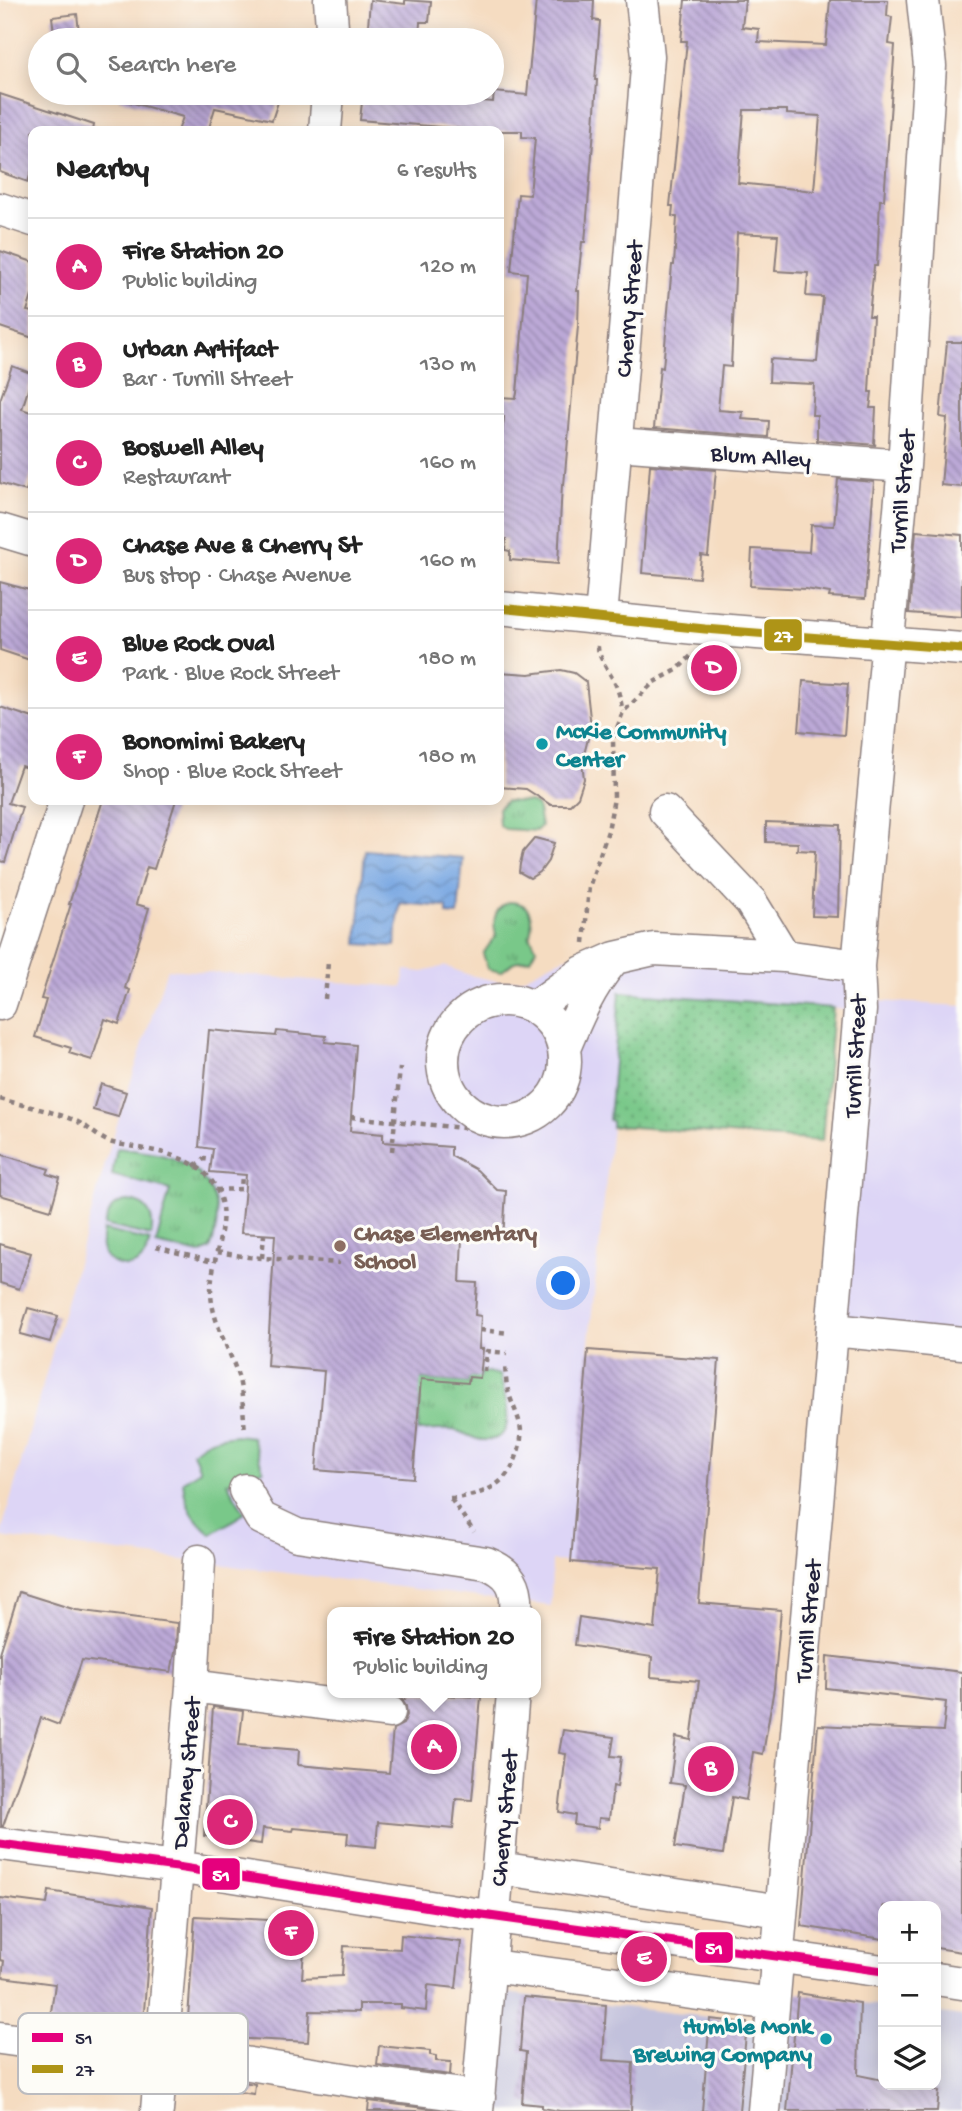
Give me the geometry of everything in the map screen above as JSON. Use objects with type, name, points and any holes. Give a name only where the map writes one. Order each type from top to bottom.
[{"type":"street","points":[[330,0],[332,28]]},
{"type":"street","name":"Cherry Street","points":[[601,618],[648,56],[642,0]]},
{"type":"street","name":"Turrill Street","points":[[764,2111],[833,1330],[859,1010],[858,966],[904,466],[930,66],[923,0]]},
{"type":"street","points":[[325,126],[327,105]]},
{"type":"street","points":[[0,209],[28,217]]},
{"type":"street","name":"Blum Alley","points":[[617,443],[904,466]]},
{"type":"street","points":[[0,530],[28,538]]},
{"type":"street","points":[[504,608],[705,629],[962,649]]},
{"type":"street","points":[[0,1004],[64,805]]},
{"type":"street","points":[[665,811],[751,902],[784,956]]},
{"type":"street","points":[[535,1007],[583,972],[615,958],[654,949],[784,956],[858,966]]},
{"type":"street","points":[[565,1046],[592,988],[615,958]]},
{"type":"street","points":[[510,999],[535,1007],[556,1026],[565,1046],[566,1068],[560,1088],[547,1105],[525,1119],[504,1123],[482,1119],[454,1098],[445,1078],[442,1057],[447,1036],[469,1010],[489,1001],[510,999]]},
{"type":"street","points":[[833,1330],[962,1343]]},
{"type":"street","points":[[245,1490],[261,1518],[297,1535],[498,1567],[510,1576],[516,1590],[517,1607]]},
{"type":"street","name":"Delaney Street","points":[[165,2013],[192,1686],[199,1561]]},
{"type":"street","points":[[192,1686],[389,1712]]},
{"type":"street","name":"Cherry Street","points":[[478,2104],[513,1698]]},
{"type":"street","points":[[0,1844],[177,1867],[495,1916],[878,1970]]},
{"type":"street","points":[[499,1868],[780,1911]]},
{"type":"street","points":[[491,1966],[772,2004]]},
{"type":"street","points":[[941,1980],[962,1983]]},
{"type":"street","points":[[0,2038],[18,2040]]},
{"type":"street","points":[[248,2067],[356,2081],[478,2104]]},
{"type":"path","points":[[601,618],[598,652],[619,691],[623,712]]},
{"type":"path","points":[[584,951],[589,887],[608,831],[614,798],[613,739],[623,712],[654,681],[677,670],[690,658],[705,629]]},
{"type":"path","points":[[325,999],[328,962]]},
{"type":"path","points":[[392,1151],[400,1068]]},
{"type":"path","points":[[0,1099],[77,1122],[111,1143],[166,1153],[194,1166],[216,1190],[221,1199],[222,1217],[213,1262],[211,1301],[220,1334],[238,1375],[245,1431]]},
{"type":"path","points":[[351,1117],[464,1128]]},
{"type":"path","points":[[194,1166],[204,1159],[212,1160]]},
{"type":"path","points":[[216,1190],[241,1189],[242,1175]]},
{"type":"path","points":[[262,1258],[264,1235]]},
{"type":"path","points":[[156,1247],[213,1262]]},
{"type":"path","points":[[217,1252],[339,1263]]},
{"type":"path","points":[[480,1330],[509,1333]]},
{"type":"path","points":[[485,1372],[487,1351],[507,1353]]},
{"type":"path","points":[[476,1534],[450,1498],[470,1497],[491,1489],[504,1479],[514,1463],[522,1432],[506,1385],[505,1367]]},
{"type":"shaded area","name":"Chase Elementary School","points":[[584,951],[615,958],[858,966],[860,1010],[877,1001],[962,1006],[962,1343],[833,1330],[859,1010],[620,993],[612,1127],[588,1350],[571,1562],[552,1561],[551,1606],[0,1537],[111,1143],[167,969],[403,987],[405,970],[423,972],[445,966],[501,982],[521,979],[556,961]]},
{"type":"shaded area","points":[[505,1993],[759,2023],[798,1993],[878,2005],[878,2090],[941,2090],[941,2014],[962,2017],[962,2111],[496,2111]]},
{"type":"green space","points":[[530,802],[537,805],[541,826],[536,831],[505,829],[499,825],[498,808],[504,803]]},
{"type":"green space","points":[[509,902],[522,905],[529,912],[532,922],[530,935],[536,948],[530,959],[514,962],[501,972],[488,969],[483,954],[496,935],[494,920],[497,912]]},
{"type":"green space","points":[[620,992],[833,1008],[822,1141],[612,1127],[612,1121],[609,1120]]},
{"type":"green space","points":[[117,1148],[165,1156],[194,1170],[204,1180],[211,1192],[217,1219],[210,1249],[200,1254],[156,1244],[170,1190],[112,1175]]},
{"type":"green space","points":[[126,1201],[140,1204],[148,1211],[152,1222],[151,1236],[104,1225],[114,1206]]},
{"type":"green space","points":[[103,1230],[150,1241],[143,1258],[128,1266],[112,1262],[102,1248]]},
{"type":"green space","points":[[481,1372],[500,1375],[507,1406],[506,1426],[502,1434],[494,1439],[482,1440],[455,1430],[418,1431],[420,1400],[390,1397],[391,1377],[468,1383],[469,1377],[480,1377]]},
{"type":"green space","points":[[236,1435],[252,1437],[263,1470],[227,1483],[245,1513],[211,1534],[191,1511],[183,1481],[200,1470],[193,1452],[213,1439]]},
{"type":"water","points":[[365,850],[463,858],[458,915],[447,914],[447,907],[400,903],[395,946],[357,944]]},
{"type":"building","points":[[370,0],[405,4],[405,0],[431,2],[429,22],[420,22],[420,28],[368,28]]},
{"type":"building","points":[[536,0],[594,0],[593,20],[600,21],[597,80],[585,242],[582,242],[577,291],[578,326],[564,485],[562,484],[558,564],[510,560],[510,551],[505,550],[504,539],[504,397],[516,398],[517,393],[527,273],[511,271],[518,194],[530,195],[535,138],[522,137],[522,131],[504,131],[504,126],[430,126],[360,120],[362,105],[504,105],[504,93],[527,95]]},
{"type":"building","points":[[685,0],[745,0],[742,27],[759,29],[758,42],[826,45],[830,0],[888,0],[887,16],[892,17],[889,44],[895,45],[884,200],[880,200],[877,266],[874,266],[869,316],[873,316],[869,392],[872,392],[870,408],[876,408],[876,445],[817,440],[817,415],[812,415],[814,384],[769,382],[770,359],[817,362],[823,297],[806,296],[808,273],[775,271],[778,235],[737,233],[731,367],[722,366],[718,410],[743,412],[742,419],[769,421],[768,437],[654,428],[674,265],[677,217],[672,216],[673,206],[670,206],[687,41],[681,41]],"holes":[[[744,110],[787,110],[787,114],[820,116],[814,191],[738,183]]]},
{"type":"building","points":[[77,14],[79,28],[53,28],[52,17]]},
{"type":"building","points":[[0,94],[94,125],[28,126],[28,182],[0,172]]},
{"type":"building","points":[[140,105],[277,105],[272,120],[215,108],[210,126],[180,126],[183,117]]},
{"type":"building","points":[[0,251],[28,260],[28,336],[0,327]]},
{"type":"building","points":[[947,342],[962,342],[962,487],[941,485],[947,418],[940,417]]},
{"type":"building","points":[[12,366],[28,372],[28,390],[22,409],[28,411],[26,491],[0,483],[0,400]]},
{"type":"building","points":[[650,465],[716,470],[708,556],[701,555],[699,578],[642,573]]},
{"type":"building","points":[[838,479],[874,482],[865,599],[829,597],[830,593],[806,589],[750,586],[752,549],[809,552],[811,525],[834,526]]},
{"type":"building","points":[[916,531],[962,535],[962,617],[909,613]]},
{"type":"building","points":[[0,582],[28,590],[28,659],[0,650]]},
{"type":"building","name":"McKie Community Center","points":[[561,670],[574,673],[586,682],[591,727],[582,762],[584,779],[578,797],[570,805],[551,805],[526,789],[504,787],[504,672],[529,674]]},
{"type":"building","points":[[803,681],[848,684],[844,735],[799,731]]},
{"type":"building","points":[[0,707],[28,716],[28,768],[21,766],[8,803],[22,807],[5,862],[0,861]]},
{"type":"building","points":[[101,805],[174,805],[154,869],[147,867],[136,904],[149,908],[125,988],[130,990],[119,1024],[105,1019],[92,1060],[69,1053],[71,1048],[35,1037],[46,1000],[41,999]]},
{"type":"building","points":[[766,822],[840,825],[838,917],[812,916],[815,851],[797,850],[798,843],[766,842]]},
{"type":"building","points":[[535,838],[554,843],[548,861],[540,872],[530,878],[519,872],[520,864],[523,852]]},
{"type":"building","points":[[209,1030],[276,1036],[277,1031],[326,1036],[325,1042],[356,1045],[350,1131],[383,1134],[383,1142],[451,1147],[451,1156],[477,1170],[497,1190],[506,1191],[503,1240],[462,1237],[460,1282],[477,1283],[475,1315],[481,1316],[479,1349],[483,1349],[480,1378],[469,1377],[468,1383],[421,1379],[413,1478],[316,1470],[324,1371],[267,1366],[275,1235],[241,1233],[246,1175],[210,1172],[213,1149],[199,1147]]},
{"type":"building","points":[[101,1084],[126,1092],[118,1117],[93,1110]]},
{"type":"building","points":[[0,1154],[49,1169],[47,1174],[60,1178],[51,1210],[0,1195]]},
{"type":"building","points":[[0,1244],[31,1253],[19,1289],[0,1283]]},
{"type":"building","points":[[28,1308],[58,1316],[50,1342],[20,1334]]},
{"type":"building","points":[[588,1350],[719,1360],[699,1603],[781,1610],[774,1688],[763,1754],[753,1752],[746,1800],[732,1797],[723,1854],[675,1847],[685,1785],[670,1783],[676,1737],[691,1740],[699,1681],[651,1677],[652,1657],[575,1645],[579,1617],[655,1629],[660,1569],[571,1562]]},
{"type":"building","points":[[19,1592],[76,1610],[177,1623],[176,1648],[171,1672],[82,1660],[59,1725],[41,1718],[1,1826],[0,1653]]},
{"type":"building","points":[[827,1656],[962,1672],[962,1952],[941,1949],[941,1901],[878,1901],[878,1938],[801,1926],[818,1725],[943,1731],[946,1702],[826,1688]]},
{"type":"building","points":[[481,1698],[472,1800],[456,1799],[453,1829],[378,1822],[376,1847],[347,1844],[348,1833],[294,1828],[293,1831],[263,1828],[261,1844],[204,1836],[213,1707],[243,1711],[239,1745],[299,1750],[298,1765],[389,1773],[393,1729],[403,1724],[407,1715],[402,1700]]},
{"type":"building","points":[[563,1730],[614,1737],[611,1756],[621,1757],[617,1787],[613,1786],[609,1819],[599,1818],[598,1828],[574,1825],[575,1815],[559,1812],[566,1754],[559,1753]]},
{"type":"building","points":[[49,1891],[152,1907],[144,2013],[51,2013],[55,1984],[2,1977],[4,1961],[0,1960],[0,1898],[47,1904]]},
{"type":"building","points":[[195,1916],[306,1922],[302,1978],[342,1976],[344,1946],[400,1949],[401,1935],[461,1942],[456,1988],[428,1985],[426,2011],[401,2008],[401,2004],[359,2004],[359,2012],[310,2011],[308,2042],[248,2039],[248,2013],[188,2013]]},
{"type":"building","name":"Humble Monk Brewing Company","points":[[798,1993],[860,2003],[858,2075],[878,2079],[878,2090],[939,2091],[937,2111],[787,2111]]},
{"type":"building","points":[[524,1997],[606,2005],[603,2060],[633,2062],[631,2111],[560,2111],[542,2108],[542,2105],[522,2103],[526,2052],[520,2051]]},
{"type":"building","points":[[710,2019],[747,2023],[739,2111],[702,2111]]},
{"type":"building","points":[[379,2046],[430,2051],[430,2055],[436,2056],[436,2061],[451,2062],[450,2075],[377,2065]]},
{"type":"building","points":[[248,2083],[255,2084],[254,2094],[248,2093]]},
{"type":"building","points":[[369,2101],[440,2110],[440,2111],[368,2111]]},
{"type":"transit line","name":"27","points":[[504,609],[705,629],[962,649]]},
{"type":"transit line","name":"51","points":[[0,1844],[177,1867],[468,1913],[878,1970]]},
{"type":"place","name":"Chase Ave & Cherry St","points":[[714,668]]},
{"type":"place","name":"McKie Community Center","points":[[542,744]]},
{"type":"place","name":"Chase Elementary School","points":[[340,1246]]},
{"type":"place","name":"Fire Station 20","points":[[434,1747]]},
{"type":"place","name":"Urban Artifact","points":[[711,1769]]},
{"type":"place","name":"Boswell Alley","points":[[230,1822]]},
{"type":"place","name":"Bonomimi Bakery","points":[[291,1933]]},
{"type":"place","name":"Blue Rock Oval","points":[[644,1959]]},
{"type":"place","name":"Humble Monk Brewing Company","points":[[826,2039]]}]
